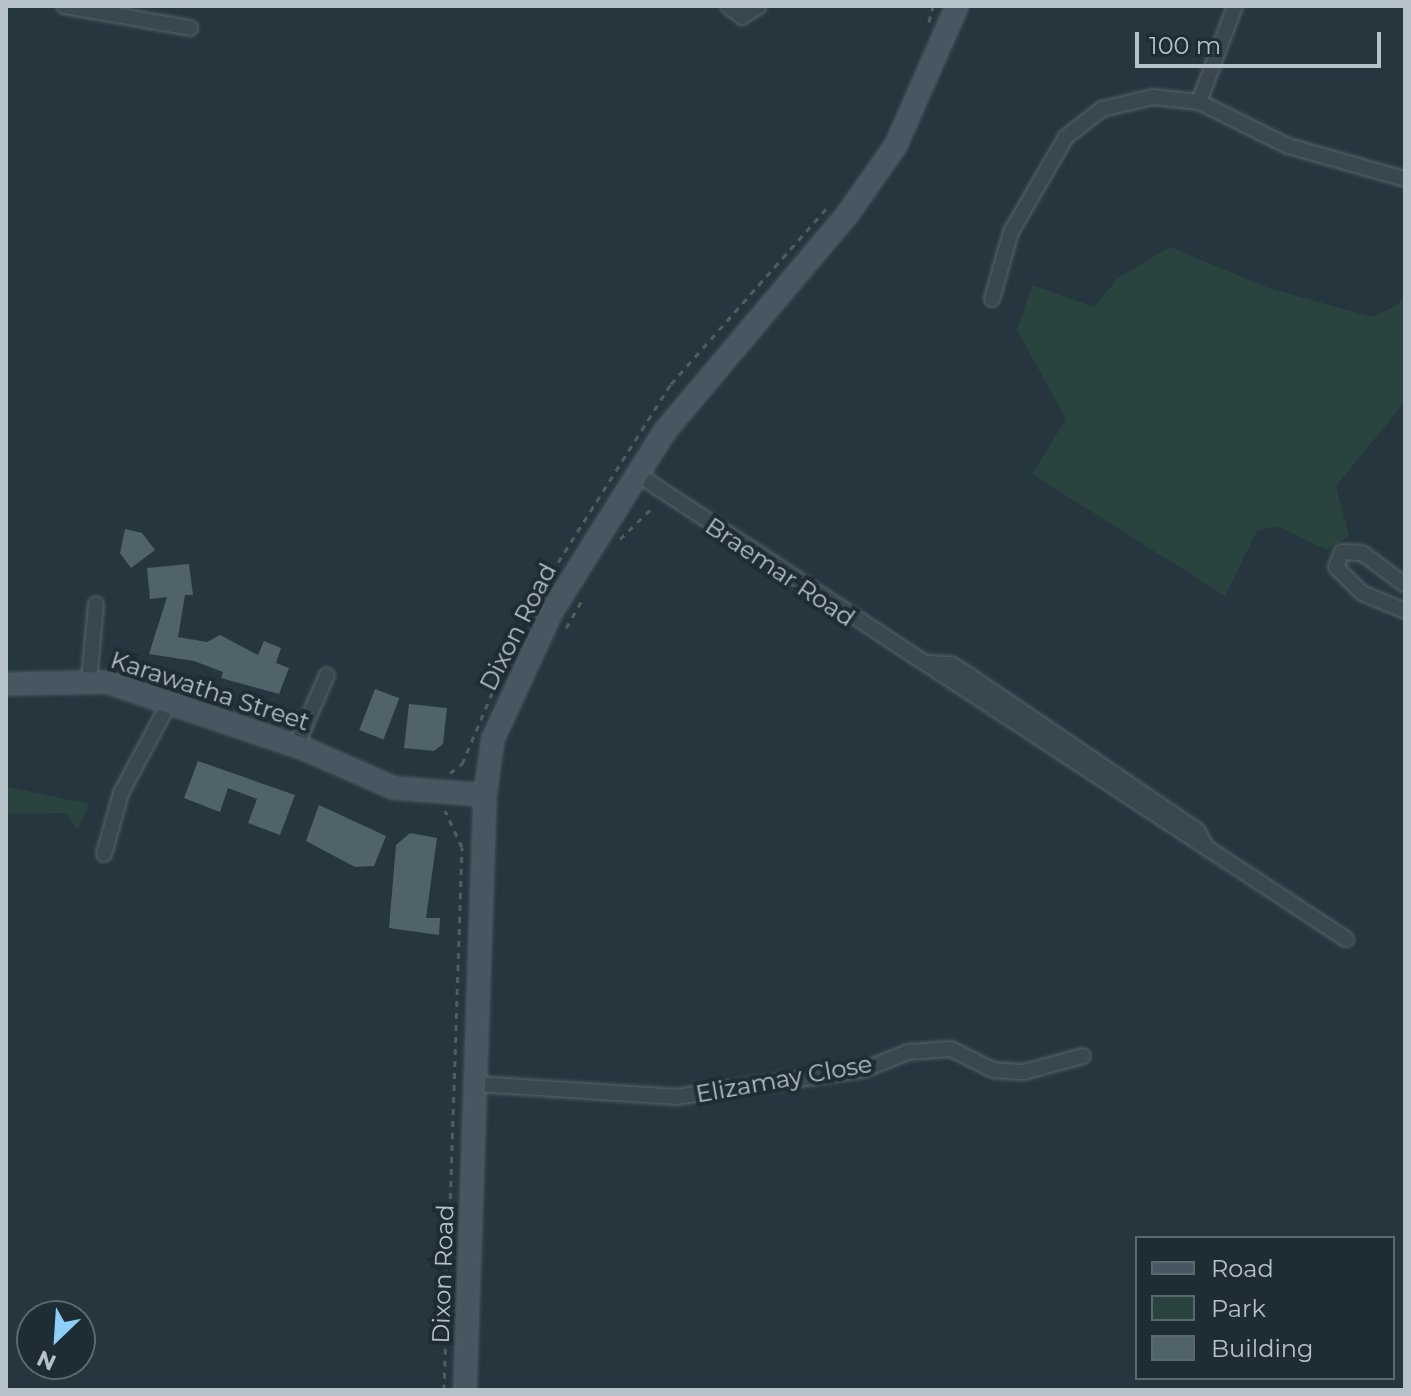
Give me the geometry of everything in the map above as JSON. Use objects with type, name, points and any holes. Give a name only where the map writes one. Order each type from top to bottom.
[{"type":"main road","name":"Dixon Road","points":[[465,1390],[485,795],[493,739],[513,688],[637,474],[695,389],[873,181],[917,109],[957,6]]},
{"type":"main road","name":"Karawatha Street","points":[[6,684],[89,680],[296,746],[394,788],[485,795]]},
{"type":"street","points":[[64,6],[190,28]]},
{"type":"street","points":[[728,6],[742,17],[759,6]]},
{"type":"street","points":[[1199,102],[1235,6]]},
{"type":"street","points":[[992,299],[1011,232],[1066,137],[1102,109],[1153,97],[1199,102],[1288,146],[1405,179]]},
{"type":"street","name":"Braemar Road","points":[[637,474],[1346,939]]},
{"type":"street","points":[[1405,585],[1362,553],[1342,552],[1336,567],[1362,593],[1405,611]]},
{"type":"street","points":[[89,680],[96,604]]},
{"type":"street","points":[[296,746],[327,675]]},
{"type":"street","points":[[104,854],[121,793],[168,705]]},
{"type":"street","name":"Elizamay Close","points":[[476,1084],[675,1097],[863,1070],[908,1052],[951,1049],[993,1070],[1024,1072],[1083,1056]]},
{"type":"path","points":[[613,550],[654,506]]},
{"type":"path","points":[[558,641],[585,596]]},
{"type":"path","points":[[444,1390],[462,847],[445,810]]},
{"type":"green space","points":[[1170,247],[1266,287],[1372,317],[1399,304],[1405,291],[1405,402],[1336,486],[1349,536],[1326,550],[1278,526],[1257,531],[1225,596],[1032,474],[1066,419],[1017,330],[1032,285],[1094,307],[1118,278]]},
{"type":"green space","points":[[6,788],[89,804],[78,830],[66,813],[6,814]]},
{"type":"building","points":[[125,529],[142,533],[155,550],[131,568],[120,553]]},
{"type":"building","points":[[189,564],[193,595],[185,595],[178,637],[207,642],[220,635],[258,655],[264,641],[281,648],[276,663],[289,668],[279,694],[221,678],[223,672],[194,661],[149,654],[167,597],[150,599],[147,568]]},
{"type":"building","points":[[375,689],[399,698],[384,739],[359,730]]},
{"type":"building","points":[[409,704],[447,708],[443,744],[434,751],[404,748]]},
{"type":"building","points":[[198,761],[295,795],[280,835],[248,823],[257,799],[228,788],[220,812],[184,798]]},
{"type":"building","points":[[319,805],[386,836],[374,866],[355,867],[306,841]]},
{"type":"building","points":[[410,833],[437,838],[426,918],[440,918],[439,935],[389,928],[396,845]]}]
